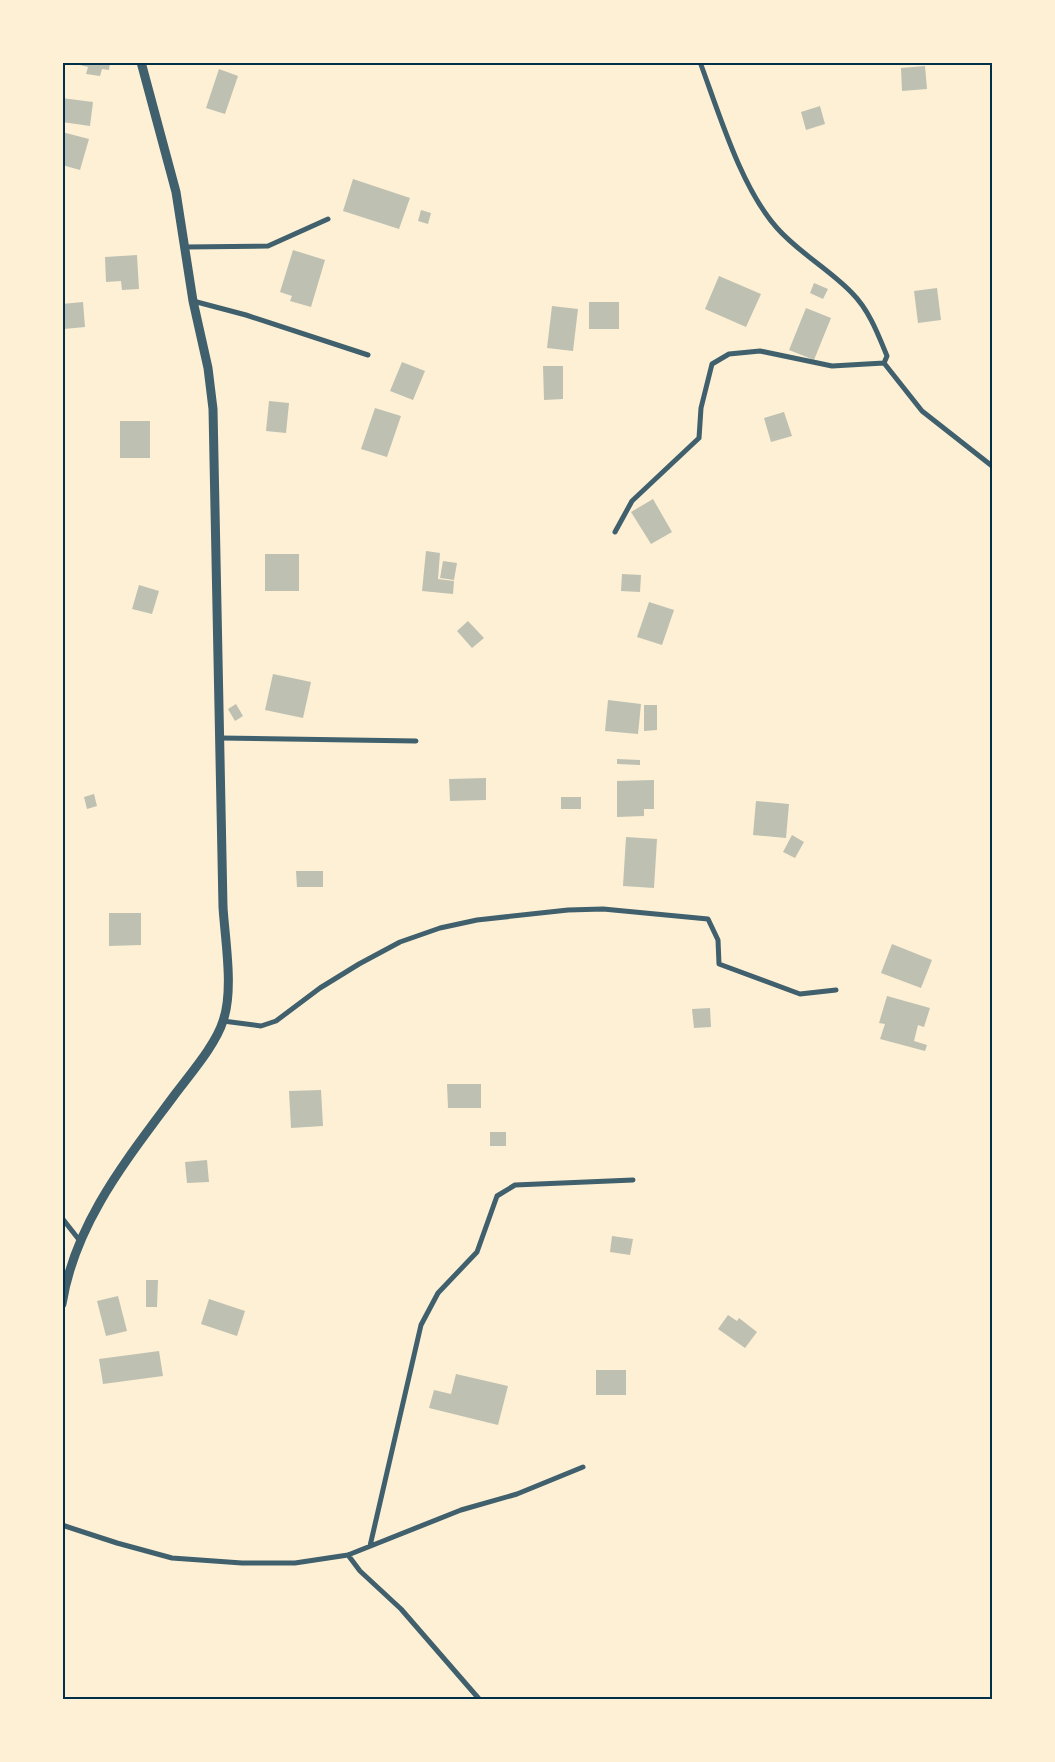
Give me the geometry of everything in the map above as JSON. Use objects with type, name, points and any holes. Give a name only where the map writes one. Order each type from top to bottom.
[{"type":"street","points":[[62,1304],[80,1241],[104,1194],[128,1156],[189,1076],[216,1036],[223,1021],[228,986],[223,908],[213,409],[208,368],[193,301],[176,192],[141,62]]},
{"type":"street","points":[[700,62],[734,152],[755,197],[776,228],[808,258],[854,294],[872,321],[880,339],[887,356],[884,363]]},
{"type":"street","points":[[185,248],[268,246],[328,219]]},
{"type":"street","points":[[193,301],[246,315],[368,356]]},
{"type":"street","points":[[615,532],[632,501],[699,438],[701,408],[712,364],[729,354],[760,351],[832,366],[884,363]]},
{"type":"street","points":[[884,363],[922,411],[992,466]]},
{"type":"street","points":[[220,738],[416,741]]},
{"type":"street","points":[[223,1021],[261,1026],[276,1021],[320,988],[359,964],[400,942],[440,928],[477,920],[568,910],[603,909],[708,919],[718,940],[719,964],[800,994],[836,990]]},
{"type":"street","points":[[370,1546],[421,1325],[438,1293],[477,1252],[497,1196],[515,1184],[633,1180]]},
{"type":"street","points":[[62,1218],[80,1241]]},
{"type":"street","points":[[62,1525],[172,1558],[242,1563],[295,1563],[348,1555],[461,1510],[517,1494],[583,1468]]},
{"type":"street","points":[[348,1555],[360,1571],[401,1609],[480,1700]]},
{"type":"building","points":[[81,62],[110,62],[109,70],[102,69],[100,76],[86,74],[88,67],[80,65]]},
{"type":"building","points":[[925,66],[927,89],[902,91],[901,68]]},
{"type":"building","points":[[219,69],[238,76],[225,114],[206,108]]},
{"type":"building","points":[[62,98],[93,102],[90,126],[62,122]]},
{"type":"building","points":[[820,106],[825,124],[806,130],[801,112]]},
{"type":"building","points":[[62,132],[89,139],[80,170],[62,165]]},
{"type":"building","points":[[353,179],[410,198],[399,229],[343,211]]},
{"type":"building","points":[[421,210],[431,213],[428,224],[418,221]]},
{"type":"building","points":[[293,250],[325,260],[311,307],[290,301],[292,296],[280,292]]},
{"type":"building","points":[[137,255],[139,289],[122,290],[121,281],[106,282],[105,257]]},
{"type":"building","points":[[719,276],[761,294],[746,327],[705,309]]},
{"type":"building","points":[[814,283],[828,289],[823,299],[810,293]]},
{"type":"building","points":[[937,288],[941,320],[918,323],[914,291]]},
{"type":"building","points":[[83,302],[85,327],[64,329],[62,304]]},
{"type":"building","points":[[589,302],[619,302],[619,329],[589,329]]},
{"type":"building","points":[[552,306],[578,309],[573,351],[547,348]]},
{"type":"building","points":[[806,308],[831,318],[814,360],[789,350]]},
{"type":"building","points":[[402,362],[425,371],[413,400],[390,391]]},
{"type":"building","points":[[543,366],[563,366],[563,399],[544,400]]},
{"type":"building","points":[[269,401],[289,403],[286,433],[266,431]]},
{"type":"building","points":[[375,408],[401,416],[387,457],[361,449]]},
{"type":"building","points":[[784,412],[792,436],[771,442],[764,418]]},
{"type":"building","points":[[120,421],[150,421],[150,458],[120,458]]},
{"type":"building","points":[[653,499],[672,532],[651,544],[631,512]]},
{"type":"building","points":[[426,551],[440,553],[438,579],[454,581],[453,594],[422,591]]},
{"type":"building","points":[[265,554],[299,554],[299,591],[265,591]]},
{"type":"building","points":[[443,561],[457,563],[454,580],[440,578]]},
{"type":"building","points":[[622,574],[641,575],[640,592],[621,591]]},
{"type":"building","points":[[139,585],[159,591],[152,614],[132,609]]},
{"type":"building","points":[[649,602],[674,610],[662,645],[637,637]]},
{"type":"building","points":[[468,621],[484,638],[472,648],[457,631]]},
{"type":"building","points":[[273,674],[311,682],[303,718],[265,710]]},
{"type":"building","points":[[608,700],[641,704],[638,734],[605,731]]},
{"type":"building","points":[[236,704],[243,716],[235,721],[228,709]]},
{"type":"building","points":[[644,705],[657,705],[657,730],[644,731]]},
{"type":"building","points":[[617,759],[640,760],[640,765],[617,764]]},
{"type":"building","points":[[486,778],[486,800],[450,801],[449,779]]},
{"type":"building","points":[[654,780],[654,809],[644,809],[644,816],[617,817],[617,781]]},
{"type":"building","points":[[94,794],[97,806],[87,809],[84,797]]},
{"type":"building","points":[[561,797],[581,797],[581,809],[561,809]]},
{"type":"building","points":[[756,801],[789,804],[786,838],[753,835]]},
{"type":"building","points":[[792,835],[804,842],[795,858],[783,852]]},
{"type":"building","points":[[626,837],[657,839],[654,888],[623,886]]},
{"type":"building","points":[[296,871],[323,871],[323,887],[297,887]]},
{"type":"building","points":[[109,913],[141,913],[141,945],[109,946]]},
{"type":"building","points":[[892,944],[932,960],[921,988],[881,973]]},
{"type":"building","points":[[887,996],[930,1008],[924,1027],[918,1025],[914,1041],[927,1045],[925,1051],[880,1039],[885,1024],[879,1023]]},
{"type":"building","points":[[710,1008],[711,1027],[694,1028],[692,1009]]},
{"type":"building","points":[[447,1084],[481,1084],[481,1108],[448,1108]]},
{"type":"building","points":[[321,1090],[323,1126],[291,1128],[289,1091]]},
{"type":"building","points":[[490,1132],[506,1132],[506,1146],[490,1146]]},
{"type":"building","points":[[207,1160],[209,1182],[187,1183],[185,1162]]},
{"type":"building","points":[[612,1236],[633,1239],[630,1255],[610,1252]]},
{"type":"building","points":[[146,1280],[158,1280],[157,1307],[146,1307]]},
{"type":"building","points":[[118,1296],[127,1331],[106,1336],[97,1301]]},
{"type":"building","points":[[209,1299],[245,1311],[237,1336],[201,1324]]},
{"type":"building","points":[[728,1315],[737,1321],[739,1318],[757,1332],[745,1348],[718,1329]]},
{"type":"building","points":[[159,1351],[163,1376],[103,1384],[99,1359]]},
{"type":"building","points":[[596,1370],[626,1370],[626,1395],[596,1395]]},
{"type":"building","points":[[456,1374],[508,1386],[498,1425],[429,1408],[434,1390],[451,1394]]}]
